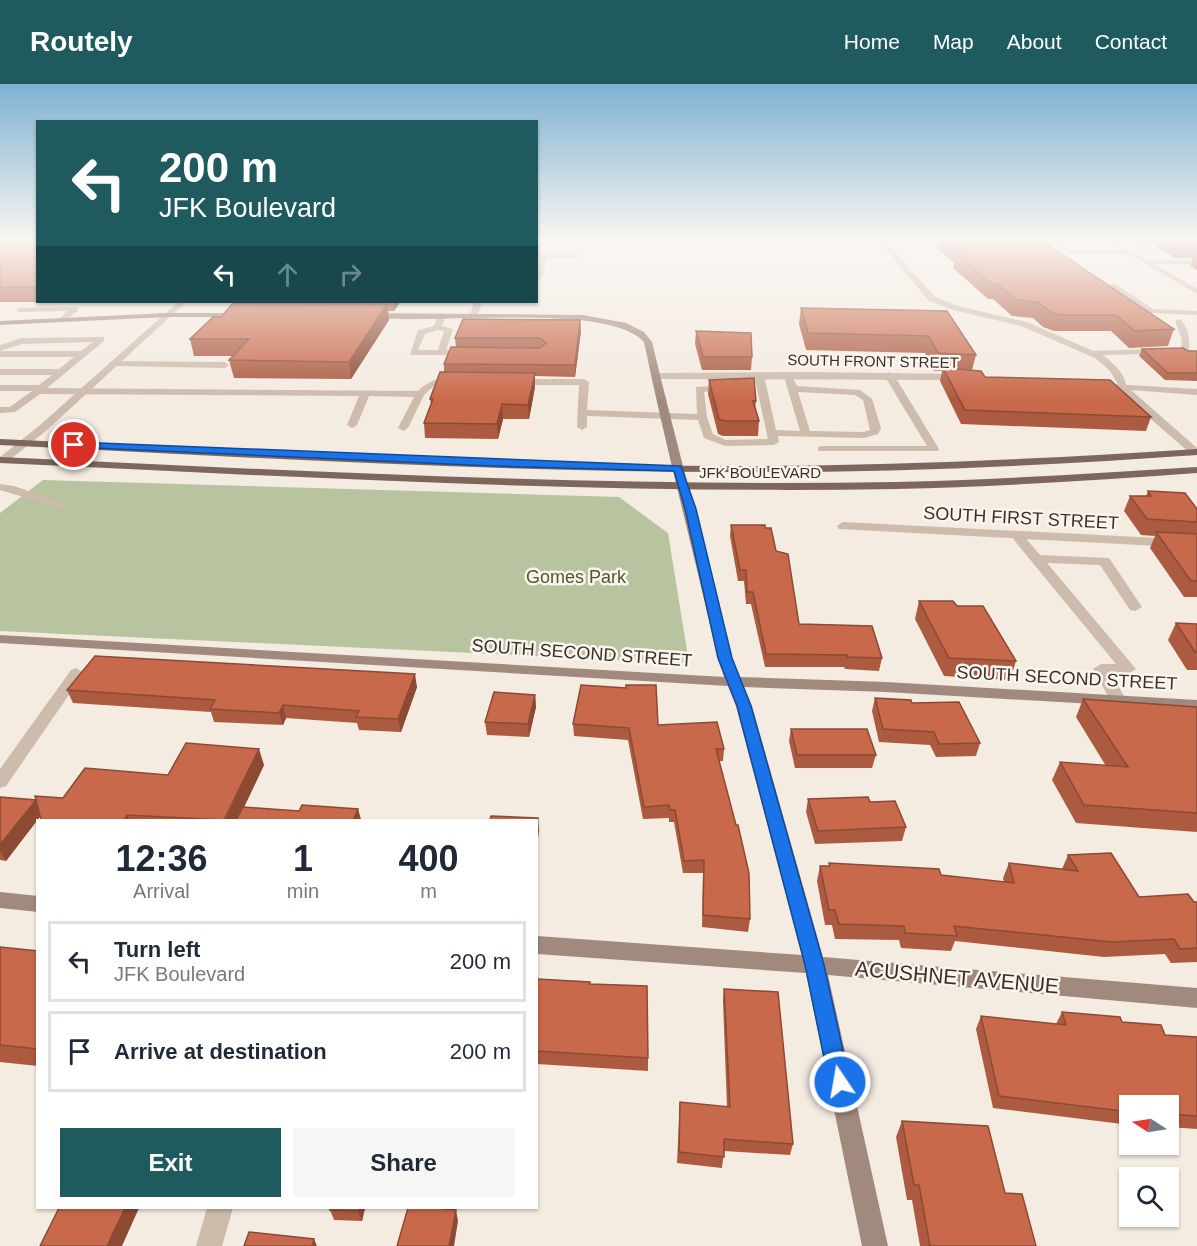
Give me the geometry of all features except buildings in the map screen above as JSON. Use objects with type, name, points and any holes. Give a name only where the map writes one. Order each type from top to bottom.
[{"type":"main road","name":"JFK BOULEVARD","points":[[0,442],[493,463],[678,468],[908,467],[1196,453]]},
{"type":"main road","name":"JFK BOULEVARD","points":[[2,460],[490,483],[684,488],[901,485],[1079,478],[1197,470]]},
{"type":"street","points":[[927,293],[932,299],[956,309],[1024,324],[1106,361],[1121,379],[1133,399],[1196,453]]},
{"type":"street","points":[[1123,293],[1151,311],[1197,313]]},
{"type":"street","points":[[2,460],[25,443],[181,303]]},
{"type":"street","points":[[474,315],[478,303]]},
{"type":"street","points":[[20,310],[75,309],[62,320]]},
{"type":"street","points":[[0,323],[167,315],[251,315]]},
{"type":"street","points":[[359,315],[583,317],[630,328],[641,334],[648,342],[725,658],[744,706],[814,965],[875,1246]]},
{"type":"street","points":[[437,328],[442,315]]},
{"type":"street","points":[[49,340],[73,319]]},
{"type":"street","points":[[1090,352],[1185,350],[1186,340],[1179,321]]},
{"type":"street","points":[[441,353],[449,329],[437,328],[421,332],[413,353],[441,353],[474,353]]},
{"type":"street","points":[[0,348],[21,340],[101,339],[40,390],[12,410],[0,410]]},
{"type":"street","points":[[0,354],[83,354]]},
{"type":"street","points":[[113,364],[225,365]]},
{"type":"street","points":[[0,372],[62,372]]},
{"type":"street","points":[[752,387],[759,375]]},
{"type":"street","points":[[789,375],[806,434]]},
{"type":"street","points":[[822,449],[934,448],[889,375]]},
{"type":"street","name":"SOUTH FRONT STREET","points":[[656,376],[969,377]]},
{"type":"street","points":[[403,428],[420,394],[434,381],[468,381]]},
{"type":"street","points":[[503,381],[584,382],[582,427]]},
{"type":"street","points":[[1084,384],[1197,392]]},
{"type":"street","points":[[752,387],[773,433],[774,442],[725,443],[708,436],[702,417],[699,388],[752,387]]},
{"type":"street","points":[[0,388],[82,392],[420,394]]},
{"type":"street","points":[[773,433],[864,435],[874,432],[876,428],[867,399],[857,392],[793,388]]},
{"type":"street","points":[[352,425],[365,394]]},
{"type":"street","points":[[582,413],[702,417]]},
{"type":"street","points":[[0,487],[60,504]]},
{"type":"street","name":"SOUTH FIRST STREET","points":[[843,526],[1018,537],[1197,544]]},
{"type":"street","points":[[1018,537],[1128,669],[1101,669],[1119,701]]},
{"type":"street","points":[[1037,559],[1104,561],[1135,607]]},
{"type":"street","name":"SOUTH SECOND STREET","points":[[0,639],[735,682],[886,687],[1197,705]]},
{"type":"street","points":[[0,782],[76,673]]},
{"type":"street","points":[[0,900],[36,904]]},
{"type":"street","name":"ACUSHNET AVENUE","points":[[538,945],[814,965],[1197,998]]},
{"type":"street","points":[[209,1246],[220,1209]]},
{"type":"green space","name":"Gomes Park","points":[[43,480],[619,497],[668,533],[689,663],[0,631],[0,513]]},
{"type":"route","points":[[74,445],[493,463],[678,468],[690,509],[725,658],[744,706],[814,965],[840,1082]]}]
